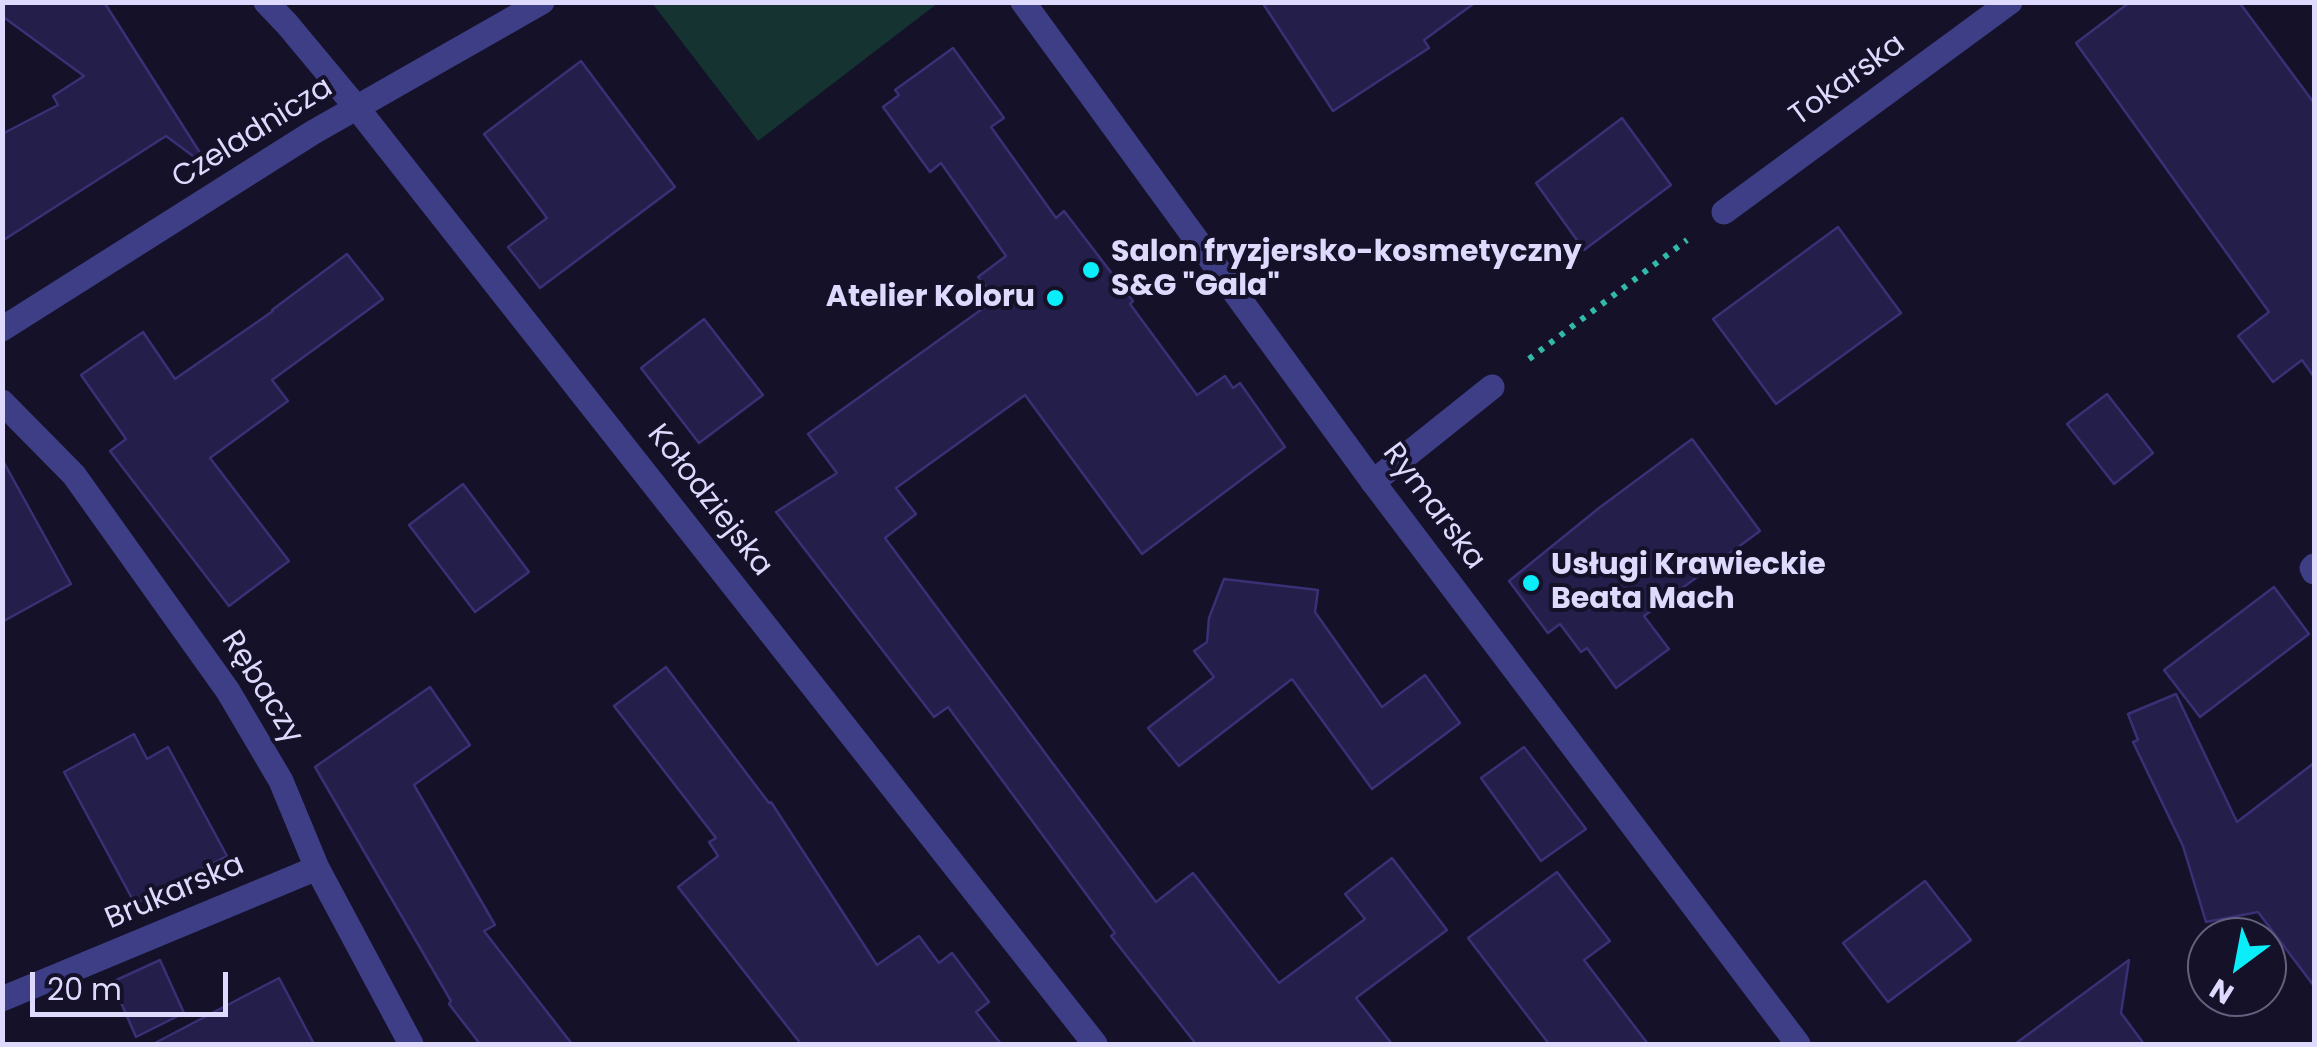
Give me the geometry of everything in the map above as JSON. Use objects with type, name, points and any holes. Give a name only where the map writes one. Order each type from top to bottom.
[{"type":"street","name":"Kołodziejska","points":[[266,2],[357,108],[1095,1044]]},
{"type":"street","name":"Czeladnicza","points":[[2,329],[312,133],[542,2]]},
{"type":"street","name":"Rymarska","points":[[1022,2],[1373,482],[1798,1044]]},
{"type":"street","name":"Tokarska","points":[[1724,212],[2010,2]]},
{"type":"street","points":[[1373,482],[1492,386]]},
{"type":"street","name":"Rębaczy","points":[[2,402],[74,475],[228,691],[280,780],[317,868],[410,1044]]},
{"type":"street","name":"Brukarska","points":[[2,1000],[317,868]]},
{"type":"path","points":[[1492,386],[1724,212]]},
{"type":"green space","points":[[652,3],[938,3],[758,141]]},
{"type":"building","points":[[2,2],[104,2],[204,159],[201,162],[166,136],[2,241],[2,134],[58,105],[53,96],[84,76],[2,16]]},
{"type":"building","points":[[1262,2],[1476,2],[1424,40],[1429,48],[1333,111]]},
{"type":"building","points":[[2130,2],[2239,2],[2314,103],[2314,377],[2302,360],[2273,382],[2238,336],[2269,312],[2076,43]]},
{"type":"building","points":[[953,48],[1004,118],[991,127],[1056,218],[1064,211],[1133,301],[1130,304],[1197,395],[1225,376],[1233,388],[1240,383],[1285,447],[1142,554],[1025,395],[896,488],[916,514],[885,538],[1156,902],[1193,873],[1279,983],[1365,919],[1345,894],[1392,858],[1447,930],[1356,998],[1392,1044],[1196,1044],[1111,936],[1115,933],[948,707],[934,717],[776,512],[837,473],[808,434],[996,299],[978,277],[1006,256],[941,163],[930,172],[883,107],[899,95],[895,90]]},
{"type":"building","points":[[581,61],[675,187],[540,288],[508,247],[547,218],[484,134]]},
{"type":"building","points":[[1622,118],[1671,185],[1584,250],[1536,183]]},
{"type":"building","points":[[1838,227],[1901,313],[1776,404],[1713,319]]},
{"type":"building","points":[[347,254],[383,299],[272,380],[288,401],[210,458],[289,561],[229,606],[110,451],[126,439],[81,375],[143,332],[175,379]]},
{"type":"building","points":[[704,319],[763,395],[699,443],[641,368]]},
{"type":"building","points":[[2107,394],[2153,453],[2114,484],[2067,424]]},
{"type":"building","points":[[1692,439],[1760,531],[1644,616],[1669,649],[1616,688],[1587,648],[1581,652],[1560,624],[1548,633],[1509,581]]},
{"type":"building","points":[[2,459],[71,584],[2,622]]},
{"type":"building","points":[[463,484],[529,572],[475,612],[409,525]]},
{"type":"building","points":[[1224,579],[1318,590],[1315,612],[1382,707],[1425,675],[1460,723],[1372,789],[1292,679],[1179,766],[1148,728],[1214,677],[1194,651],[1207,642],[1209,618]]},
{"type":"building","points":[[2274,587],[2309,634],[2200,717],[2164,670]]},
{"type":"building","points":[[666,667],[771,802],[877,965],[919,936],[939,963],[952,953],[989,1002],[976,1012],[1001,1044],[801,1044],[678,887],[718,856],[709,842],[716,838],[614,706]]},
{"type":"building","points":[[430,687],[470,745],[414,785],[495,925],[484,931],[572,1044],[480,1044],[449,1004],[451,1001],[315,767]]},
{"type":"building","points":[[2176,694],[2237,822],[2314,763],[2314,986],[2287,950],[2287,917],[2262,917],[2258,912],[2204,917],[2183,846],[2133,742],[2138,740],[2128,714]]},
{"type":"building","points":[[134,734],[147,759],[168,747],[227,856],[135,904],[64,772]]},
{"type":"building","points":[[1524,747],[1586,829],[1541,861],[1481,778]]},
{"type":"building","points":[[1557,872],[1610,941],[1584,960],[1648,1044],[1549,1044],[1468,938]]},
{"type":"building","points":[[1925,881],[1971,940],[1888,1002],[1843,943]]},
{"type":"building","points":[[160,960],[184,1013],[136,1037],[112,982]]},
{"type":"building","points":[[2129,960],[2121,1013],[2144,1044],[2015,1044]]},
{"type":"building","points":[[279,978],[314,1044],[153,1044]]},
{"type":"place","name":"Salon fryzjersko-kosmetyczny S&G \"Gala\"","points":[[1091,270]]},
{"type":"place","name":"Atelier Koloru","points":[[1055,298]]},
{"type":"place","name":"Usługi Krawieckie Beata Mach","points":[[1531,583]]}]
